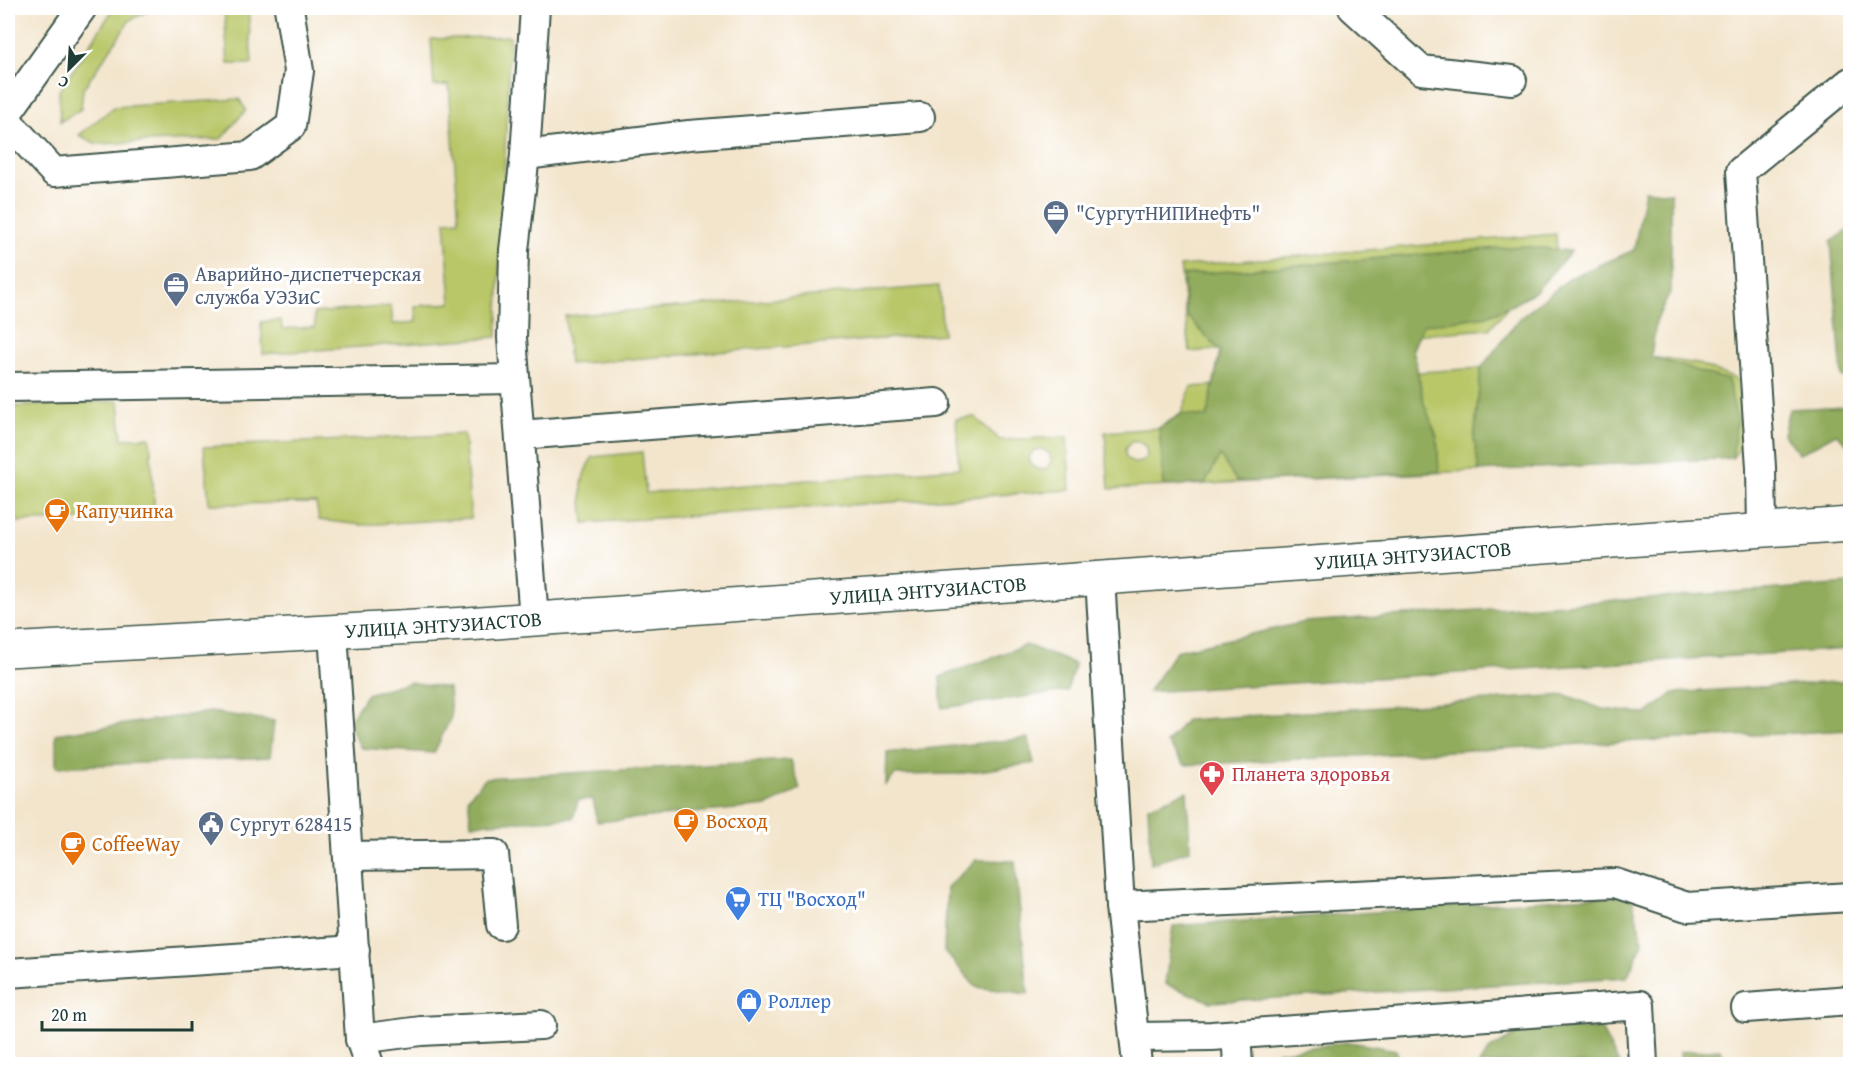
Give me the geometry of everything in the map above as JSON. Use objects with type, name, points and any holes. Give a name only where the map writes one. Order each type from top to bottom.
[{"type":"main road","name":"УЛИЦА ЭНТУЗИАСТОВ","points":[[8,650],[333,633],[1851,524]]},
{"type":"lane","points":[[8,112],[82,8]]},
{"type":"lane","points":[[8,123],[54,171],[250,156],[291,126],[299,71],[288,8]]},
{"type":"lane","points":[[534,619],[512,338],[514,250],[525,154],[535,8]]},
{"type":"lane","points":[[1353,8],[1421,70],[1512,80]]},
{"type":"lane","points":[[1762,531],[1761,467],[1741,171],[1851,82]]},
{"type":"lane","points":[[525,154],[689,135],[920,117]]},
{"type":"lane","points":[[8,387],[515,379]]},
{"type":"lane","points":[[520,435],[936,403]]},
{"type":"lane","points":[[1100,578],[1120,906],[1136,1051],[1236,1034],[1640,1005],[1643,1065]]},
{"type":"lane","points":[[333,633],[355,950],[365,1052],[421,1030],[541,1025]]},
{"type":"lane","points":[[348,856],[494,854],[501,925]]},
{"type":"lane","points":[[1120,906],[1615,883],[1687,907],[1851,897]]},
{"type":"lane","points":[[8,974],[355,950]]},
{"type":"lane","points":[[1746,1008],[1851,1000]]},
{"type":"lane","points":[[1236,1034],[1238,1065]]},
{"type":"green space","points":[[114,8],[154,8],[130,20],[83,89],[81,109],[60,122],[59,91]]},
{"type":"green space","points":[[224,8],[248,8],[252,64],[228,64]]},
{"type":"green space","points":[[510,36],[497,337],[263,354],[261,322],[281,320],[282,329],[315,327],[314,313],[391,306],[393,324],[416,322],[415,306],[451,303],[445,221],[459,220],[449,85],[434,86],[431,39]]},
{"type":"green space","points":[[239,99],[246,110],[221,139],[97,144],[79,135],[114,107]]},
{"type":"green space","points":[[1645,190],[1671,193],[1671,291],[1656,321],[1651,357],[1728,380],[1737,419],[1732,458],[1479,471],[1474,440],[1481,368],[1519,319],[1570,278],[1634,250]]},
{"type":"green space","points":[[1850,229],[1850,376],[1842,377],[1831,242]]},
{"type":"green space","points":[[1556,234],[1557,251],[1489,329],[1190,352],[1180,266]]},
{"type":"green space","points":[[1522,246],[1571,251],[1536,291],[1487,316],[1423,325],[1413,349],[1424,403],[1437,437],[1439,472],[1237,482],[1220,456],[1205,484],[1164,486],[1159,428],[1181,414],[1207,417],[1220,351],[1186,315],[1183,275]]},
{"type":"green space","points":[[939,286],[943,334],[569,364],[565,316]]},
{"type":"green space","points":[[1651,357],[1698,364],[1738,380],[1743,445],[1732,458],[1109,489],[1105,432],[1159,428],[1181,414],[1191,387]],"holes":[[[1131,442],[1139,442],[1146,447],[1147,456],[1141,462],[1133,463],[1126,458],[1125,449]]]},
{"type":"green space","points":[[119,401],[122,439],[150,437],[155,517],[8,522],[8,407]]},
{"type":"green space","points":[[1850,406],[1850,446],[1836,434],[1799,454],[1783,434],[1789,409]]},
{"type":"green space","points":[[975,417],[1000,440],[1067,437],[1070,490],[584,523],[583,481],[593,457],[642,452],[646,493],[959,468],[956,419]],"holes":[[[1041,449],[1049,453],[1051,461],[1047,468],[1039,470],[1032,466],[1029,458],[1033,451]]]},
{"type":"green space","points":[[464,434],[471,518],[362,525],[319,520],[316,503],[209,504],[204,447]]},
{"type":"green space","points":[[1850,584],[1850,649],[1148,692],[1176,651],[1305,622]]},
{"type":"green space","points":[[1026,645],[1075,664],[1067,691],[942,708],[940,677]]},
{"type":"green space","points":[[1850,681],[1850,730],[1185,765],[1167,743],[1186,720],[1566,695],[1602,709],[1646,714],[1674,693]]},
{"type":"green space","points":[[409,682],[449,688],[451,717],[434,753],[361,748],[348,723],[367,694]]},
{"type":"green space","points":[[210,712],[274,721],[270,757],[56,767],[56,734]]},
{"type":"green space","points":[[1028,738],[1034,763],[957,774],[895,775],[886,785],[887,753]]},
{"type":"green space","points":[[791,760],[800,789],[768,806],[597,822],[593,799],[578,800],[573,818],[471,824],[468,797],[486,778]]},
{"type":"green space","points":[[1187,791],[1190,850],[1151,864],[1148,807]]},
{"type":"green space","points":[[976,860],[1015,861],[1028,994],[976,987],[944,951],[947,887]]},
{"type":"green space","points":[[1631,894],[1643,943],[1627,977],[1211,1002],[1165,984],[1173,926]]},
{"type":"green space","points":[[1526,1029],[1601,1029],[1619,1064],[1479,1064],[1490,1049]]},
{"type":"green space","points":[[1349,1042],[1396,1050],[1401,1064],[1260,1064],[1278,1052]]},
{"type":"green space","points":[[1720,1049],[1726,1064],[1681,1064],[1680,1052]]},
{"type":"place","name":"\"СургутНИПИнефть\"","points":[[1056,236]]},
{"type":"place","name":"Аварийно-диспетчерская служба УЭЗиС","points":[[176,308]]},
{"type":"place","name":"Капучинка","points":[[57,534]]},
{"type":"place","name":"Планета здоровья","points":[[1212,797]]},
{"type":"place","name":"Восход","points":[[686,844]]},
{"type":"place","name":"Сургут 628415","points":[[211,847]]},
{"type":"place","name":"CoffeeWay","points":[[73,867]]},
{"type":"place","name":"ТЦ \"Восход\"","points":[[738,922]]},
{"type":"place","name":"Роллер","points":[[749,1024]]}]
